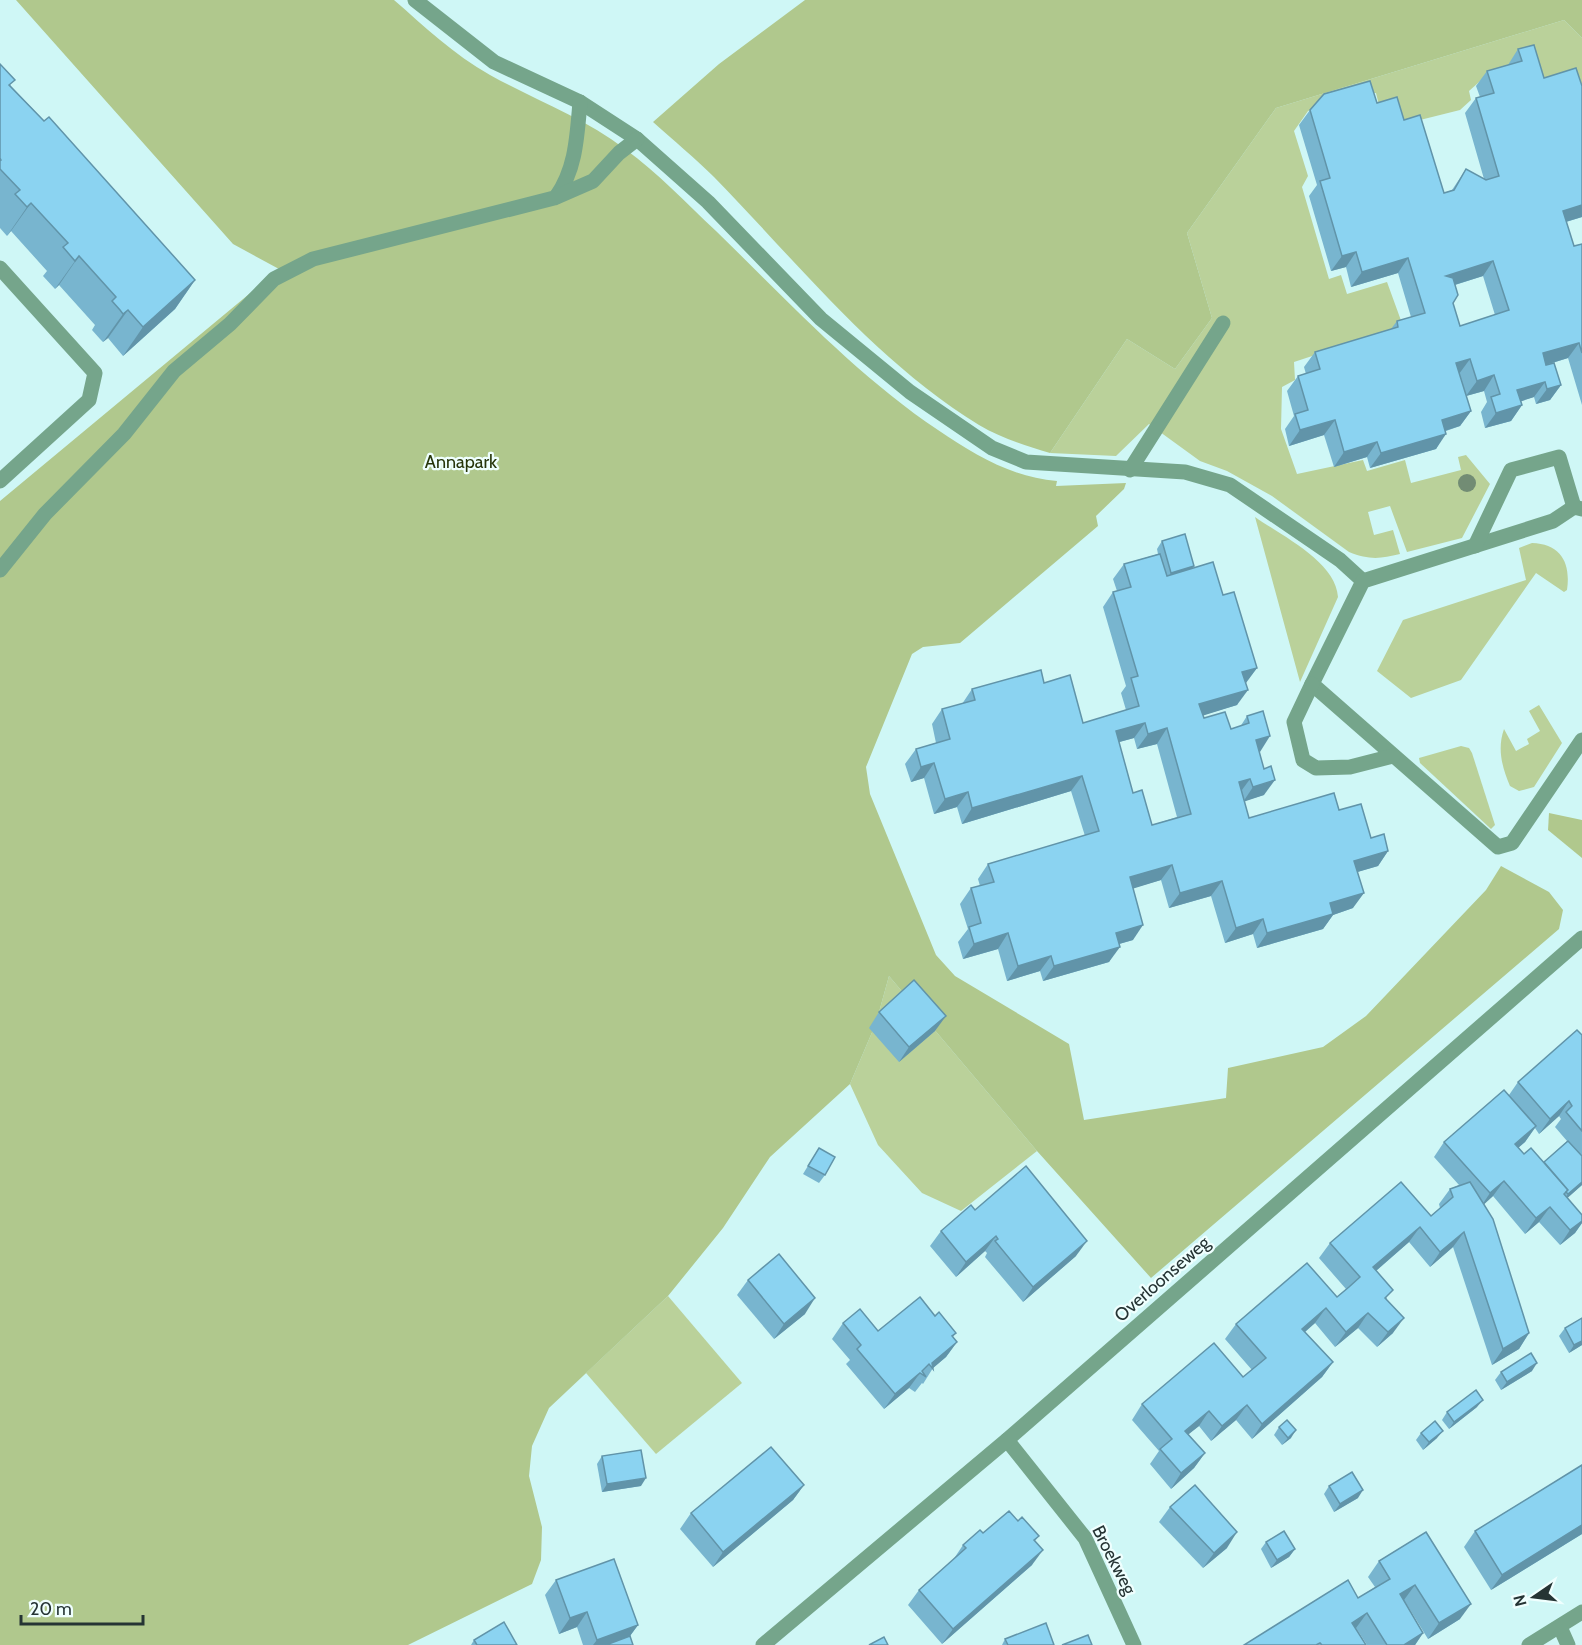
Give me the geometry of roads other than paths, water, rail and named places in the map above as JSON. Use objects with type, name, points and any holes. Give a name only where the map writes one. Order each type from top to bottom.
[{"type":"street","points":[[415,0],[494,62],[580,102],[637,140],[708,202],[818,317],[910,392],[992,448],[1026,462],[1185,472],[1230,485],[1340,560],[1363,581]]},
{"type":"street","points":[[554,198],[567,181],[574,154],[580,102]]},
{"type":"street","points":[[0,570],[45,514],[124,434],[174,371],[230,324],[274,279],[312,259],[554,198],[593,181],[619,153],[637,140]]},
{"type":"street","points":[[0,268],[95,374],[88,400],[0,481]]},
{"type":"street","points":[[1130,470],[1223,323]]},
{"type":"street","points":[[1393,756],[1350,767],[1316,768],[1303,760],[1294,722],[1363,581],[1475,546],[1554,521],[1578,508],[1559,457],[1511,470],[1475,546]]},
{"type":"street","points":[[1312,684],[1498,847],[1512,843],[1582,740]]},
{"type":"street","name":"Overloonseweg","points":[[762,1645],[1007,1440],[1582,938]]},
{"type":"street","name":"Broekweg","points":[[1007,1440],[1085,1538],[1134,1645]]},
{"type":"street","points":[[1529,1645],[1582,1612]]},
{"type":"street","points":[[1560,1627],[1568,1645]]},
{"type":"park label","name":"Annapark","points":[[461,462]]}]
